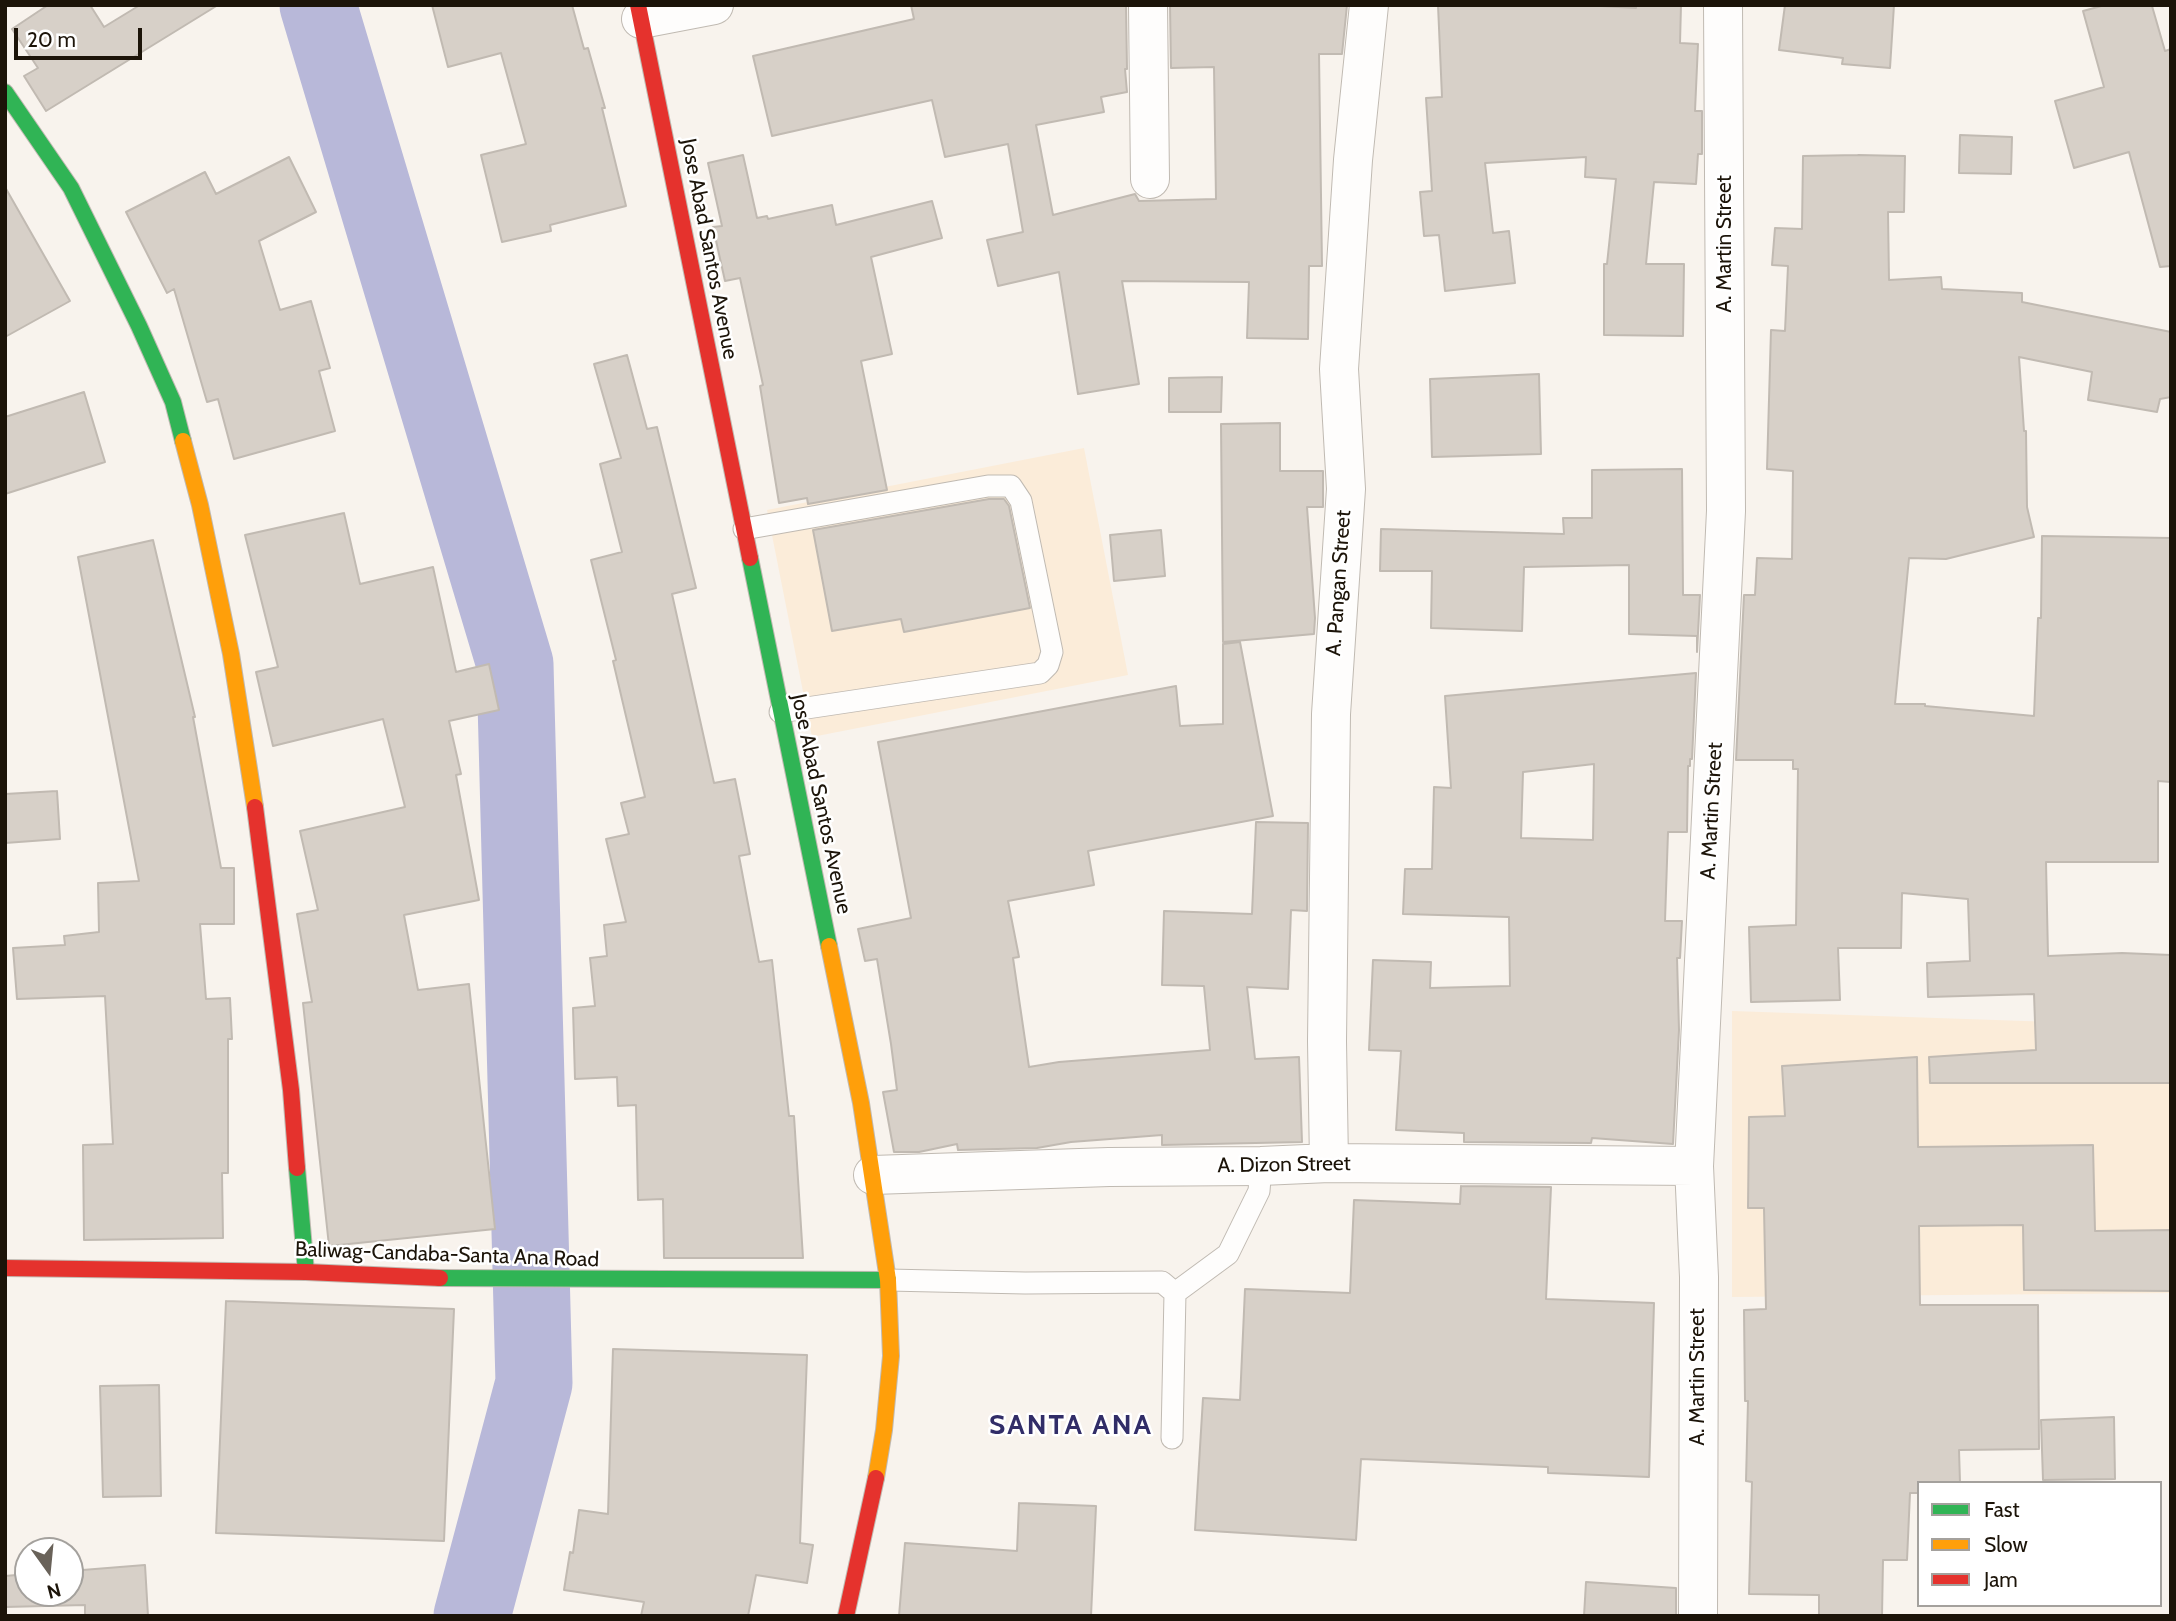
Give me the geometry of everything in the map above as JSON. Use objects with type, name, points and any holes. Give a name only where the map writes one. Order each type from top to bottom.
[{"type":"main road","name":"Jose Abad Santos Avenue","points":[[639,12],[861,1102],[888,1280],[891,1356],[884,1430],[870,1511],[846,1616]]},
{"type":"main road","points":[[5,93],[71,188],[139,326],[173,402],[200,505],[232,654],[264,867],[291,1090],[306,1272]]},
{"type":"main road","name":"Baliwag-Candaba-Santa Ana Road","points":[[5,1268],[306,1272],[473,1279],[888,1280]]},
{"type":"street","points":[[639,12],[714,5]]},
{"type":"street","points":[[1149,5],[1150,179]]},
{"type":"street","name":"A. Pangan Street","points":[[1329,1163],[1327,1041],[1331,714],[1346,489],[1339,369],[1351,173],[1368,5]]},
{"type":"street","name":"A. Martin Street","points":[[1698,1616],[1699,1277],[1694,1166],[1727,511],[1723,5]]},
{"type":"street","name":"A. Dizon Street","points":[[873,1175],[1329,1163],[1694,1166]]},
{"type":"lane","points":[[744,529],[988,486],[1012,486],[1021,501],[1052,652],[1048,665],[1040,673],[780,712]]},
{"type":"lane","points":[[1175,1293],[1228,1254],[1259,1191],[1261,1166]]},
{"type":"lane","points":[[888,1280],[1163,1282],[1175,1293],[1172,1438]]},
{"type":"shaded area","points":[[1084,448],[1128,675],[812,737],[767,510]]},
{"type":"shaded area","points":[[1732,1011],[2171,1026],[2171,1293],[1732,1297]]},
{"type":"building","points":[[48,5],[90,5],[104,27],[140,5],[218,5],[46,111],[24,76],[38,68],[12,29]]},
{"type":"building","points":[[432,5],[572,5],[584,49],[588,48],[605,108],[602,108],[626,206],[550,225],[551,231],[502,242],[481,155],[526,144],[501,53],[448,67]]},
{"type":"building","points":[[911,5],[1126,5],[1127,92],[1101,97],[1104,112],[1036,125],[1053,215],[1135,194],[1139,201],[1216,199],[1214,67],[1171,68],[1170,5],[1347,5],[1342,54],[1319,54],[1322,266],[1309,266],[1308,339],[1247,338],[1249,282],[1122,281],[1139,384],[1078,394],[1059,272],[998,286],[987,240],[1023,232],[1008,144],[945,157],[932,100],[772,136],[753,56],[914,19]]},
{"type":"building","points":[[1438,5],[1583,5],[1636,8],[1636,5],[1681,5],[1680,43],[1698,44],[1695,111],[1702,111],[1702,154],[1698,154],[1696,184],[1654,182],[1646,264],[1684,264],[1683,336],[1604,335],[1604,264],[1607,264],[1616,179],[1585,177],[1586,157],[1485,163],[1493,233],[1509,231],[1515,283],[1445,291],[1439,235],[1424,236],[1420,192],[1432,191],[1426,98],[1442,97]]},
{"type":"building","points":[[1785,5],[1894,5],[1890,68],[1842,64],[1843,58],[1779,50]]},
{"type":"building","points":[[2105,5],[2152,6],[2165,51],[2171,49],[2171,266],[2160,267],[2129,152],[2074,168],[2055,101],[2104,87],[2083,11]]},
{"type":"building","points":[[1960,135],[2012,137],[2011,174],[1959,173]]},
{"type":"building","points":[[743,155],[757,218],[767,216],[768,219],[832,205],[836,225],[932,201],[942,238],[871,257],[892,354],[861,361],[887,490],[808,504],[807,498],[779,503],[760,386],[763,385],[740,278],[725,281],[713,227],[722,226],[708,163]]},
{"type":"building","points":[[1803,156],[1905,156],[1904,212],[1888,212],[1889,280],[1941,277],[1942,289],[2022,293],[2022,302],[2171,332],[2171,397],[2160,399],[2157,412],[2088,400],[2092,372],[2019,357],[2026,431],[2027,507],[2034,537],[1946,559],[1909,558],[1895,704],[1925,704],[2034,716],[2038,618],[2041,618],[2042,536],[2171,538],[2171,782],[2158,781],[2158,862],[2046,862],[2048,956],[2122,953],[2171,955],[2171,1083],[1930,1083],[1929,1057],[2036,1050],[2034,994],[1928,997],[1927,963],[1970,961],[1968,899],[1902,893],[1901,948],[1838,948],[1840,1000],[1751,1002],[1749,927],[1796,925],[1798,769],[1793,769],[1793,760],[1736,760],[1744,595],[1755,595],[1757,558],[1792,559],[1793,471],[1767,469],[1771,330],[1785,331],[1788,266],[1772,265],[1775,228],[1802,229]]},
{"type":"building","points":[[289,157],[316,212],[259,241],[280,310],[311,301],[330,368],[319,371],[335,431],[234,459],[218,399],[207,402],[174,289],[167,293],[126,212],[205,172],[216,194]]},
{"type":"building","points":[[5,187],[70,301],[5,337]]},
{"type":"building","points":[[627,355],[647,429],[657,427],[696,588],[672,594],[714,783],[735,779],[750,854],[739,856],[759,962],[772,960],[789,1116],[794,1116],[803,1258],[664,1258],[663,1199],[638,1200],[636,1105],[618,1106],[617,1077],[575,1079],[573,1008],[595,1006],[590,958],[607,956],[604,925],[626,922],[606,839],[629,834],[621,803],[645,797],[613,661],[616,660],[591,560],[622,552],[600,464],[621,458],[594,364]]},
{"type":"building","points":[[1539,374],[1541,454],[1432,457],[1430,379]]},
{"type":"building","points":[[1222,377],[1221,412],[1169,412],[1169,378]]},
{"type":"building","points":[[84,392],[105,462],[5,494],[5,417]]},
{"type":"building","points":[[1280,423],[1280,471],[1323,471],[1323,507],[1307,507],[1314,634],[1223,642],[1221,424]]},
{"type":"building","points":[[1682,469],[1683,595],[1700,595],[1697,652],[1697,636],[1629,634],[1629,565],[1524,567],[1522,631],[1431,628],[1432,571],[1380,571],[1381,529],[1564,534],[1563,518],[1592,518],[1592,470]]},
{"type":"building","points":[[989,499],[1004,499],[1009,506],[1030,608],[904,632],[901,619],[832,631],[813,530]]},
{"type":"building","points":[[344,513],[360,584],[433,567],[456,672],[489,664],[499,710],[449,721],[461,774],[456,775],[479,900],[404,915],[418,990],[469,984],[495,1229],[329,1246],[303,1003],[312,1002],[297,914],[318,910],[300,831],[405,807],[383,719],[273,746],[256,672],[278,667],[245,535]]},
{"type":"building","points":[[1161,530],[1165,576],[1114,581],[1110,535]]},
{"type":"building","points":[[153,540],[195,717],[221,868],[234,868],[234,924],[200,924],[206,999],[230,998],[232,1039],[228,1039],[228,1173],[222,1173],[223,1238],[84,1240],[83,1145],[113,1144],[105,996],[17,999],[13,948],[65,945],[64,936],[99,932],[98,883],[139,881],[78,557]]},
{"type":"building","points":[[1240,642],[1273,816],[1088,851],[1094,885],[1008,901],[1019,957],[1013,958],[1029,1067],[1059,1062],[1210,1050],[1204,986],[1162,985],[1164,911],[1252,914],[1256,822],[1308,823],[1307,911],[1291,910],[1288,989],[1247,987],[1255,1059],[1299,1057],[1302,1142],[1162,1145],[1162,1135],[1071,1142],[1037,1148],[958,1150],[957,1144],[919,1152],[894,1152],[883,1092],[897,1090],[891,1044],[877,959],[865,961],[858,929],[911,918],[878,742],[1176,686],[1180,726],[1223,724],[1223,644]]},
{"type":"building","points":[[1696,673],[1692,759],[1688,766],[1687,832],[1668,832],[1665,921],[1682,921],[1680,958],[1677,958],[1679,1030],[1673,1144],[1592,1138],[1591,1143],[1464,1142],[1464,1133],[1396,1130],[1401,1051],[1369,1050],[1373,960],[1431,962],[1430,988],[1510,986],[1509,917],[1403,914],[1405,869],[1432,869],[1434,787],[1451,788],[1445,696]],"holes":[[[1594,764],[1593,840],[1521,838],[1523,772]]]},
{"type":"building","points":[[57,791],[60,839],[5,843],[5,794]]},
{"type":"building","points":[[1917,1057],[1918,1147],[2093,1145],[2095,1231],[2171,1230],[2171,1291],[2024,1290],[2023,1225],[1919,1226],[1920,1305],[2038,1305],[2039,1449],[1959,1450],[1960,1481],[1917,1481],[1917,1493],[1910,1493],[1907,1560],[1883,1560],[1882,1616],[1819,1615],[1819,1595],[1749,1594],[1752,1482],[1746,1481],[1748,1401],[1745,1401],[1744,1310],[1766,1309],[1764,1208],[1748,1208],[1749,1117],[1785,1116],[1782,1066]]},
{"type":"building","points":[[1461,1186],[1551,1187],[1546,1299],[1654,1303],[1649,1477],[1548,1473],[1548,1467],[1361,1459],[1356,1540],[1195,1530],[1203,1398],[1240,1400],[1245,1289],[1350,1293],[1354,1200],[1460,1204]]},
{"type":"building","points":[[226,1301],[454,1309],[444,1541],[216,1533]]},
{"type":"building","points":[[613,1349],[807,1355],[800,1543],[813,1545],[807,1583],[756,1575],[748,1616],[641,1616],[644,1602],[564,1590],[579,1510],[608,1514]]},
{"type":"building","points":[[159,1385],[161,1496],[103,1497],[100,1386]]},
{"type":"building","points":[[2114,1417],[2115,1479],[2043,1480],[2041,1420]]},
{"type":"building","points":[[1019,1503],[1096,1506],[1091,1616],[899,1616],[905,1543],[1017,1551]]},
{"type":"building","points":[[145,1565],[148,1616],[85,1616],[84,1570]]},
{"type":"building","points":[[14,1575],[14,1607],[5,1607],[5,1576]]},
{"type":"building","points":[[1586,1582],[1676,1588],[1676,1616],[1584,1616]]},
{"type":"waterway","points":[[318,5],[515,664],[534,1383],[472,1616]]},
{"type":"traffic: fast","points":[[5,92],[71,188],[173,402],[183,441]]},
{"type":"traffic: fast","points":[[750,558],[829,946]]},
{"type":"traffic: fast","points":[[297,1168],[306,1272]]},
{"type":"traffic: fast","points":[[440,1278],[888,1280]]},
{"type":"traffic: slow","points":[[183,441],[200,505],[231,654],[255,807]]},
{"type":"traffic: slow","points":[[829,946],[861,1103],[888,1280],[891,1356],[876,1478]]},
{"type":"traffic: jam","points":[[638,5],[750,558]]},
{"type":"traffic: jam","points":[[255,807],[291,1090],[297,1168]]},
{"type":"traffic: jam","points":[[5,1268],[306,1272],[440,1278]]},
{"type":"traffic: jam","points":[[846,1616],[876,1478]]},
{"type":"district","name":"SANTA ANA","points":[[1071,1426]]}]
